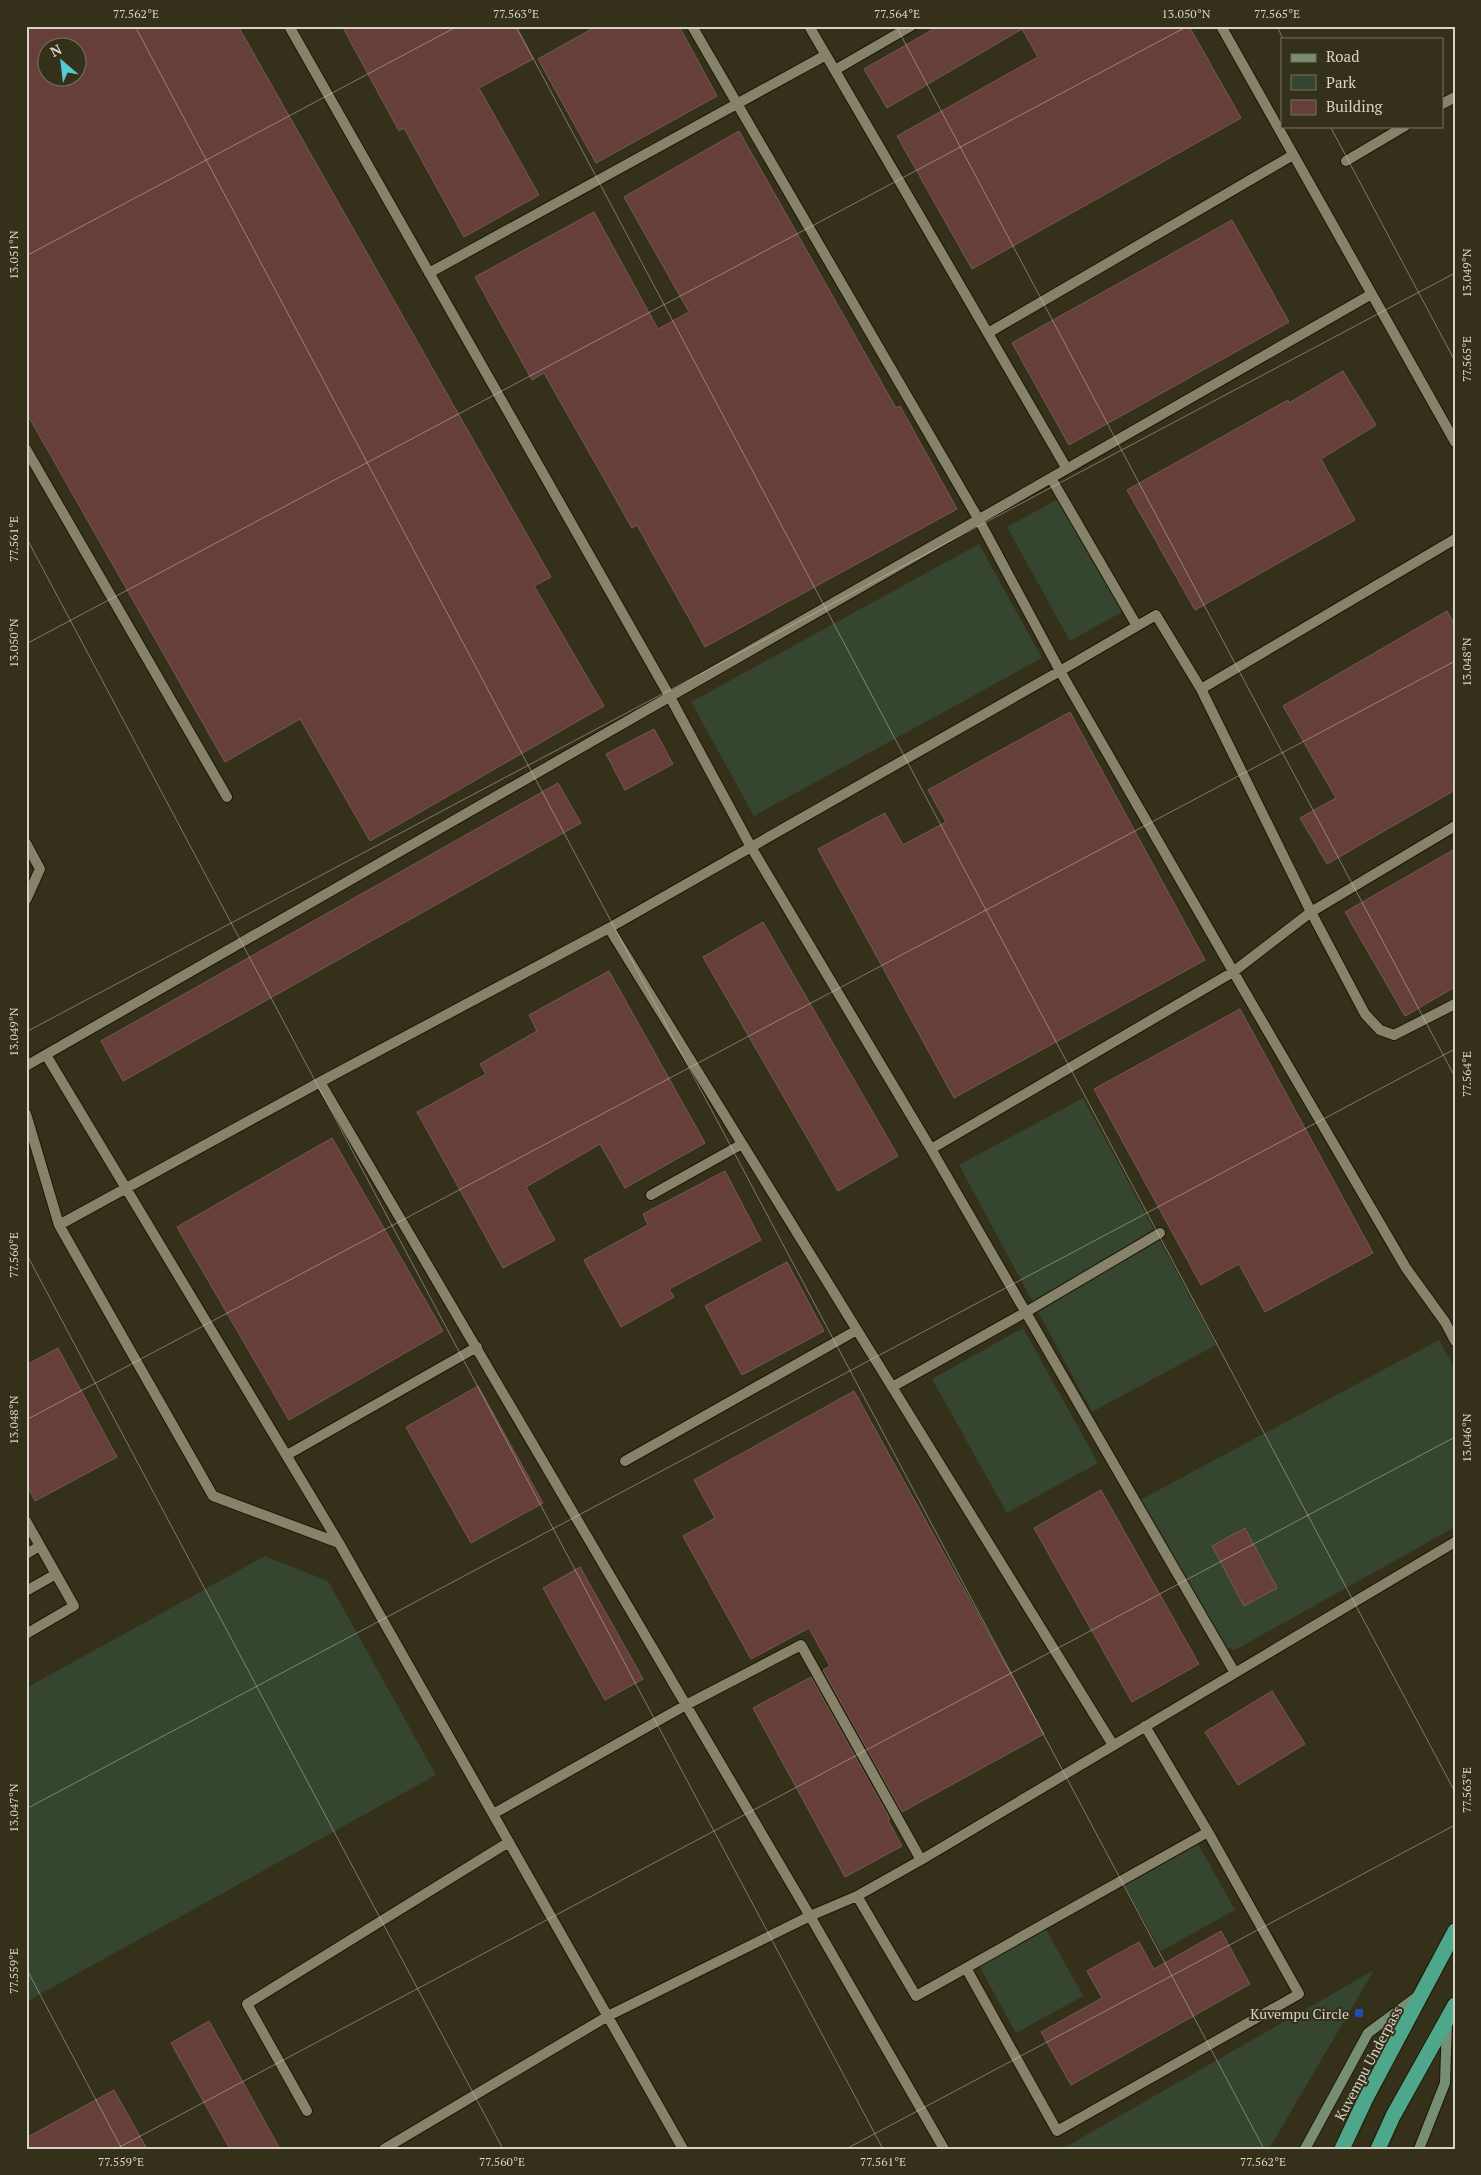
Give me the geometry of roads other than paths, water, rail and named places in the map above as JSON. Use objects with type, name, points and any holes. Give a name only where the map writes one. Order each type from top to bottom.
[{"type":"highway","name":"Kuvempu Underpass","points":[[1342,2149],[1366,2098],[1455,1931]]},
{"type":"highway","points":[[1378,2149],[1393,2116],[1455,2005]]},
{"type":"street","points":[[1305,2149],[1368,2032],[1423,1993]]},
{"type":"street","points":[[1419,2149],[1445,2082],[1447,2020]]},
{"type":"lane","points":[[289,26],[670,697],[751,847],[931,1149],[1234,1673]]},
{"type":"lane","points":[[692,26],[979,520],[1060,671],[1234,972],[1406,1268],[1445,1322],[1455,1341]]},
{"type":"lane","points":[[810,26],[1067,469]]},
{"type":"lane","points":[[835,70],[911,26]]},
{"type":"lane","points":[[1221,26],[1370,295],[1455,442]]},
{"type":"lane","points":[[429,273],[826,55]]},
{"type":"lane","points":[[1346,161],[1402,128]]},
{"type":"lane","points":[[988,333],[1293,155]]},
{"type":"lane","points":[[26,1066],[1370,295]]},
{"type":"lane","points":[[26,449],[227,796]]},
{"type":"lane","points":[[1052,478],[1136,626]]},
{"type":"lane","points":[[1201,690],[1455,539]]},
{"type":"lane","points":[[59,1225],[320,1082],[609,928],[1060,671],[1156,614],[1201,690],[1311,912],[1365,1014],[1380,1030],[1394,1035],[1455,1004]]},
{"type":"lane","points":[[931,1149],[1234,972],[1311,912],[1455,826]]},
{"type":"lane","points":[[26,844],[40,869],[26,900]]},
{"type":"lane","points":[[609,928],[1113,1746]]},
{"type":"lane","points":[[46,1055],[340,1543],[683,2149]]},
{"type":"lane","points":[[320,1082],[810,1916],[944,2149]]},
{"type":"lane","points":[[26,1114],[59,1225],[213,1496],[340,1543]]},
{"type":"lane","points":[[651,1195],[742,1144]]},
{"type":"lane","points":[[892,1387],[1026,1312],[1160,1233]]},
{"type":"lane","points":[[625,1461],[857,1330]]},
{"type":"lane","points":[[287,1455],[477,1347]]},
{"type":"lane","points":[[26,1521],[74,1606],[26,1634]]},
{"type":"lane","points":[[384,2149],[608,2016],[810,1916],[857,1896],[921,1860],[1455,1542]]},
{"type":"lane","points":[[26,1554],[40,1546]]},
{"type":"lane","points":[[26,1591],[56,1574]]},
{"type":"lane","points":[[493,1814],[686,1705],[801,1645],[921,1860]]},
{"type":"lane","points":[[966,1968],[1057,2130],[1299,1994],[1208,1832],[1145,1726]]},
{"type":"lane","points":[[857,1896],[916,1996],[1208,1832]]},
{"type":"lane","points":[[307,2112],[247,2004],[509,1842]]},
{"type":"place","name":"Kuvempu Circle","points":[[1359,2013]]}]
